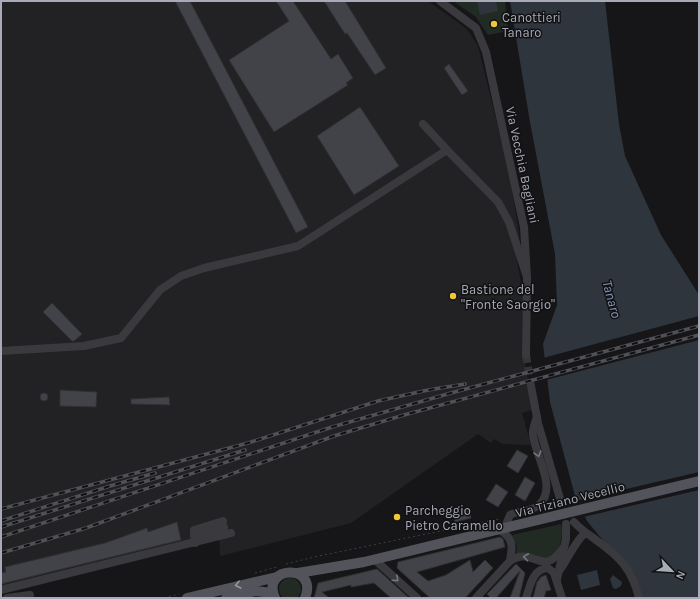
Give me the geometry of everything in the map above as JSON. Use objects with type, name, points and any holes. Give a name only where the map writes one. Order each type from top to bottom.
[{"type":"main road","name":"Via Tiziano Vecellio","points":[[330,568],[374,559],[699,481]]},
{"type":"main road","points":[[226,598],[255,591],[274,596],[272,588],[277,578],[284,572],[298,573],[330,568]]},
{"type":"main road","points":[[307,594],[312,575],[330,568]]},
{"type":"main road","points":[[298,573],[305,581],[307,594]]},
{"type":"main road","points":[[186,595],[277,578]]},
{"type":"street","name":"Via Vecchia Bagliani","points":[[440,1],[476,28],[486,52],[524,227],[527,277],[526,355]]},
{"type":"street","points":[[423,124],[498,202],[509,222],[527,277]]},
{"type":"street","points":[[1,350],[84,346],[121,338],[156,294],[181,276],[204,268],[298,246],[447,150]]},
{"type":"street","points":[[532,386],[537,417],[560,502]]},
{"type":"street","points":[[510,561],[513,550],[511,541],[503,527],[510,515],[514,512],[536,508],[543,500],[545,494],[546,483],[532,434],[537,417]]},
{"type":"street","points":[[574,522],[585,533],[618,556],[631,573],[639,598]]},
{"type":"street","points":[[195,539],[223,524]]},
{"type":"street","points":[[562,598],[557,576],[567,532],[566,524]]},
{"type":"street","points":[[1,590],[195,539],[231,533]]},
{"type":"street","points":[[557,576],[577,543],[585,533]]},
{"type":"street","points":[[476,598],[510,561],[517,556],[524,556],[542,562],[551,562],[558,556],[564,547]]},
{"type":"street","points":[[374,559],[417,598]]},
{"type":"street","points":[[526,598],[533,578],[541,570],[548,568],[557,576]]},
{"type":"street","points":[[7,598],[19,595],[30,595]]},
{"type":"path","points":[[284,564],[498,518],[503,527]]},
{"type":"path","points":[[255,573],[277,567]]},
{"type":"path","points":[[164,598],[186,595]]},
{"type":"shaded area","points":[[1,1],[428,1],[467,29],[478,46],[510,176],[519,234],[521,251],[516,255],[523,294],[522,347],[532,403],[532,410],[522,413],[531,445],[503,444],[494,439],[491,443],[478,434],[351,523],[220,556],[219,537],[181,541],[1,587]]},
{"type":"shaded area","name":"Canottieri Tanaro","points":[[453,1],[505,1],[508,31],[488,35],[476,17]]},
{"type":"shaded area","points":[[561,524],[562,534],[560,546],[554,555],[544,559],[516,554],[517,547],[512,535]]},
{"type":"shaded area","points":[[290,578],[298,581],[301,589],[298,597],[290,600],[282,597],[279,589],[282,581]]},
{"type":"water","points":[[477,1],[496,1],[498,11],[480,15]]},
{"type":"water","name":"Tanaro","points":[[510,1],[605,1],[619,124],[625,156],[661,235],[699,295],[699,598],[642,598],[606,544],[587,521],[575,496],[550,402],[543,344],[557,305],[555,254],[530,122]]},
{"type":"water","points":[[597,570],[600,585],[581,590],[577,575]]},
{"type":"water","points":[[613,575],[622,582],[621,586],[616,589],[613,588],[610,579]]},
{"type":"pier","points":[[699,316],[699,340],[546,380],[543,358]]},
{"type":"pier","points":[[699,472],[699,490],[583,517],[575,501]]},
{"type":"building","points":[[175,1],[190,1],[308,227],[296,233]]},
{"type":"building","points":[[276,1],[293,1],[331,59],[338,54],[353,78],[346,83],[348,85],[274,132],[229,60],[289,21]]},
{"type":"building","points":[[324,1],[345,1],[386,68],[375,75],[347,33],[345,34]]},
{"type":"building","points":[[449,64],[468,91],[462,95],[444,68]]},
{"type":"building","points":[[360,107],[399,166],[354,195],[317,136]]},
{"type":"building","points":[[52,303],[82,334],[74,341],[72,341],[43,312]]},
{"type":"building","points":[[60,390],[97,392],[96,407],[60,406]]},
{"type":"building","points":[[42,393],[46,393],[48,397],[46,401],[42,401],[40,399],[40,395]]},
{"type":"building","points":[[169,397],[170,405],[131,404],[131,399]]},
{"type":"building","points":[[517,450],[528,456],[518,473],[507,466]]},
{"type":"building","points":[[525,477],[535,483],[525,501],[515,495]]},
{"type":"building","points":[[496,484],[508,492],[498,507],[486,500]]},
{"type":"building","points":[[469,509],[471,518],[455,522],[453,513]]},
{"type":"building","points":[[177,522],[181,540],[1,584],[1,573],[6,572],[5,567],[105,543],[147,528],[148,532]]},
{"type":"building","points":[[500,537],[503,539],[505,547],[417,572],[428,581],[446,575],[470,560],[473,572],[485,560],[493,568],[465,598],[430,598],[397,568],[398,562]]},
{"type":"building","points":[[516,564],[525,573],[519,598],[510,598],[520,571],[496,598],[491,598],[487,594]]},
{"type":"building","points":[[377,569],[409,598],[391,598],[374,583],[351,587],[351,585],[322,592],[329,598],[314,598],[318,583]]},
{"type":"building","points":[[546,575],[551,590],[546,591],[544,598],[533,598],[537,582],[541,577]]},
{"type":"tunnel","points":[[526,355],[531,386]]},
{"type":"railway","points":[[1,537],[332,427],[451,393],[699,326]]},
{"type":"railway","points":[[1,553],[86,528],[334,436],[404,415],[699,335]]},
{"type":"railway","points":[[1,509],[248,443],[378,401],[428,390],[465,384]]},
{"type":"railway","points":[[1,527],[245,450]]},
{"type":"railway","points":[[1,521],[155,473]]},
{"type":"place","name":"Canottieri Tanaro","points":[[494,24]]},
{"type":"place","name":"Bastione del \"Fronte Saorgio\"","points":[[453,296]]},
{"type":"place","name":"Parcheggio Pietro Caramello","points":[[397,517]]}]
